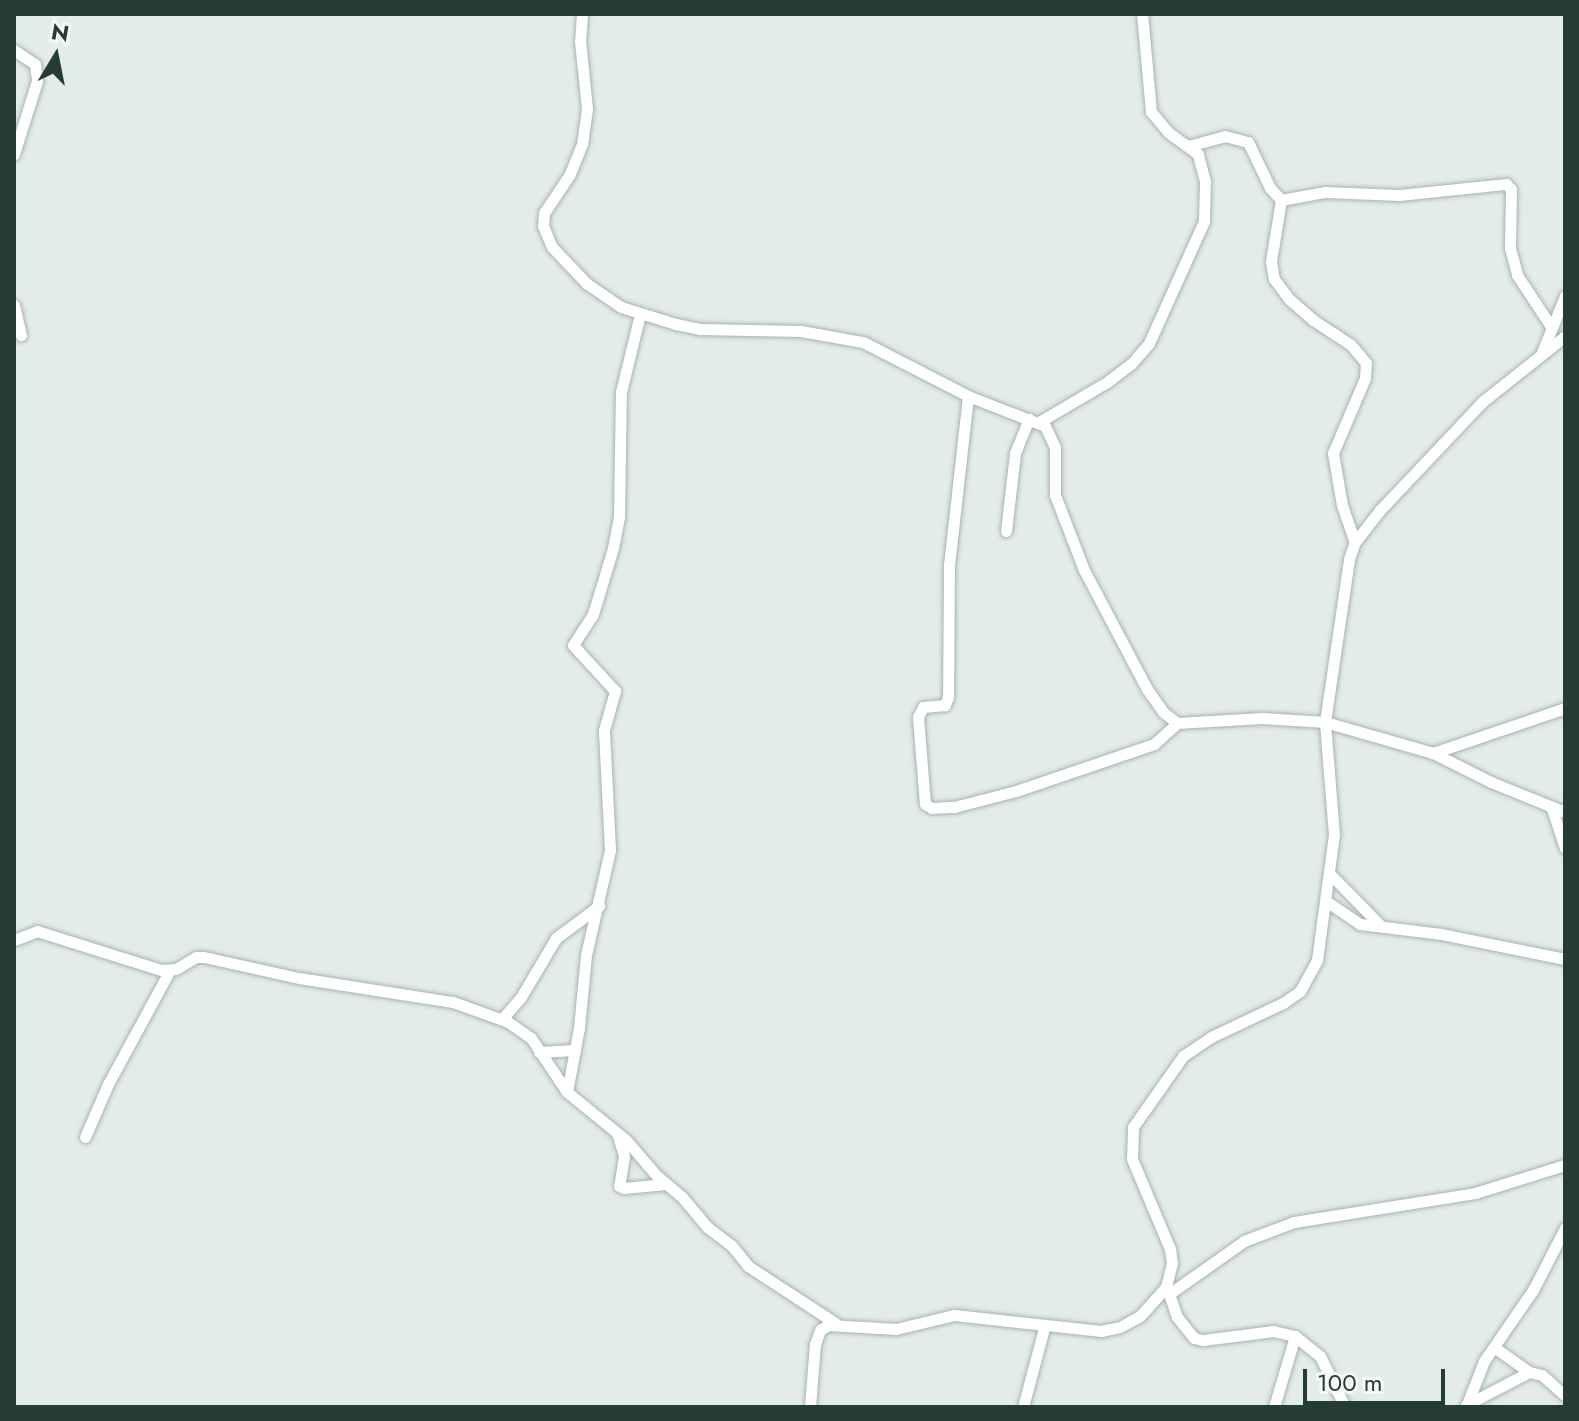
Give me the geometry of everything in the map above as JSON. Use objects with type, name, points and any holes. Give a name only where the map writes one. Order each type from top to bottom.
[{"type":"street","points":[[582,14],[580,41],[587,109],[582,144],[570,174],[544,213],[544,236],[586,283],[621,307],[700,329],[778,329],[849,338],[875,346],[968,396],[1034,420],[1055,447],[1055,495],[1084,570],[1147,689],[1163,712],[1177,723]]},
{"type":"street","points":[[1006,531],[1015,453],[1034,420],[1107,382],[1131,364],[1149,343],[1204,221],[1203,167],[1198,154],[1168,132],[1151,112],[1142,14]]},
{"type":"street","points":[[14,50],[35,64],[37,81],[14,154]]},
{"type":"street","points":[[1188,146],[1211,137],[1225,136],[1248,142],[1270,188],[1281,200]]},
{"type":"street","points":[[1281,200],[1325,192],[1399,195],[1506,184],[1511,189],[1510,248],[1517,275],[1550,325]]},
{"type":"street","points":[[1281,200],[1271,261],[1274,279],[1289,299],[1313,320],[1351,345],[1366,363],[1365,378],[1333,453],[1342,505],[1355,542]]},
{"type":"street","points":[[1542,352],[1550,325],[1565,296]]},
{"type":"street","points":[[14,305],[21,335]]},
{"type":"street","points":[[567,1092],[586,955],[599,906],[599,883],[610,850],[604,730],[615,691],[573,645],[593,614],[613,548],[619,516],[621,392],[640,314]]},
{"type":"street","points":[[1345,1407],[1320,1356],[1295,1336],[1273,1331],[1203,1340],[1194,1338],[1177,1317],[1168,1290],[1172,1263],[1170,1249],[1132,1159],[1133,1127],[1183,1056],[1204,1041],[1283,1003],[1300,991],[1317,960],[1334,810],[1325,722],[1349,559],[1355,542],[1380,510],[1482,402],[1565,336]]},
{"type":"street","points":[[968,396],[950,552],[948,697],[945,705],[923,707],[918,717],[925,804],[932,808],[954,807],[1016,791],[1154,744],[1177,723],[1274,718],[1325,722],[1433,753],[1552,809],[1565,812]]},
{"type":"street","points":[[1433,753],[1565,708]]},
{"type":"street","points":[[1552,809],[1565,848]]},
{"type":"street","points":[[1329,873],[1385,929]]},
{"type":"street","points":[[1326,901],[1360,924],[1441,934],[1565,959]]},
{"type":"street","points":[[502,1019],[521,997],[556,938],[599,906]]},
{"type":"street","points":[[14,940],[37,931],[170,970]]},
{"type":"street","points":[[85,1137],[108,1084],[170,970],[196,957],[204,957],[312,980],[453,1002],[502,1019],[524,1031],[567,1092],[616,1133],[682,1197],[707,1227],[732,1246],[748,1266],[835,1323],[896,1329],[964,1316],[1044,1328],[1101,1331],[1120,1327],[1153,1305],[1168,1290],[1244,1241],[1294,1222],[1475,1193],[1565,1165]]},
{"type":"street","points":[[539,1052],[575,1050]]},
{"type":"street","points":[[616,1133],[624,1156],[621,1188],[666,1184]]},
{"type":"street","points":[[1466,1406],[1474,1381],[1533,1290],[1565,1228]]},
{"type":"street","points":[[810,1407],[813,1356],[819,1332],[818,1311]]},
{"type":"street","points":[[819,1332],[835,1323]]},
{"type":"street","points":[[1023,1407],[1044,1328]]},
{"type":"street","points":[[1274,1407],[1295,1336]]},
{"type":"street","points":[[1494,1347],[1529,1372],[1542,1375],[1565,1396]]},
{"type":"street","points":[[1466,1406],[1529,1372]]}]
